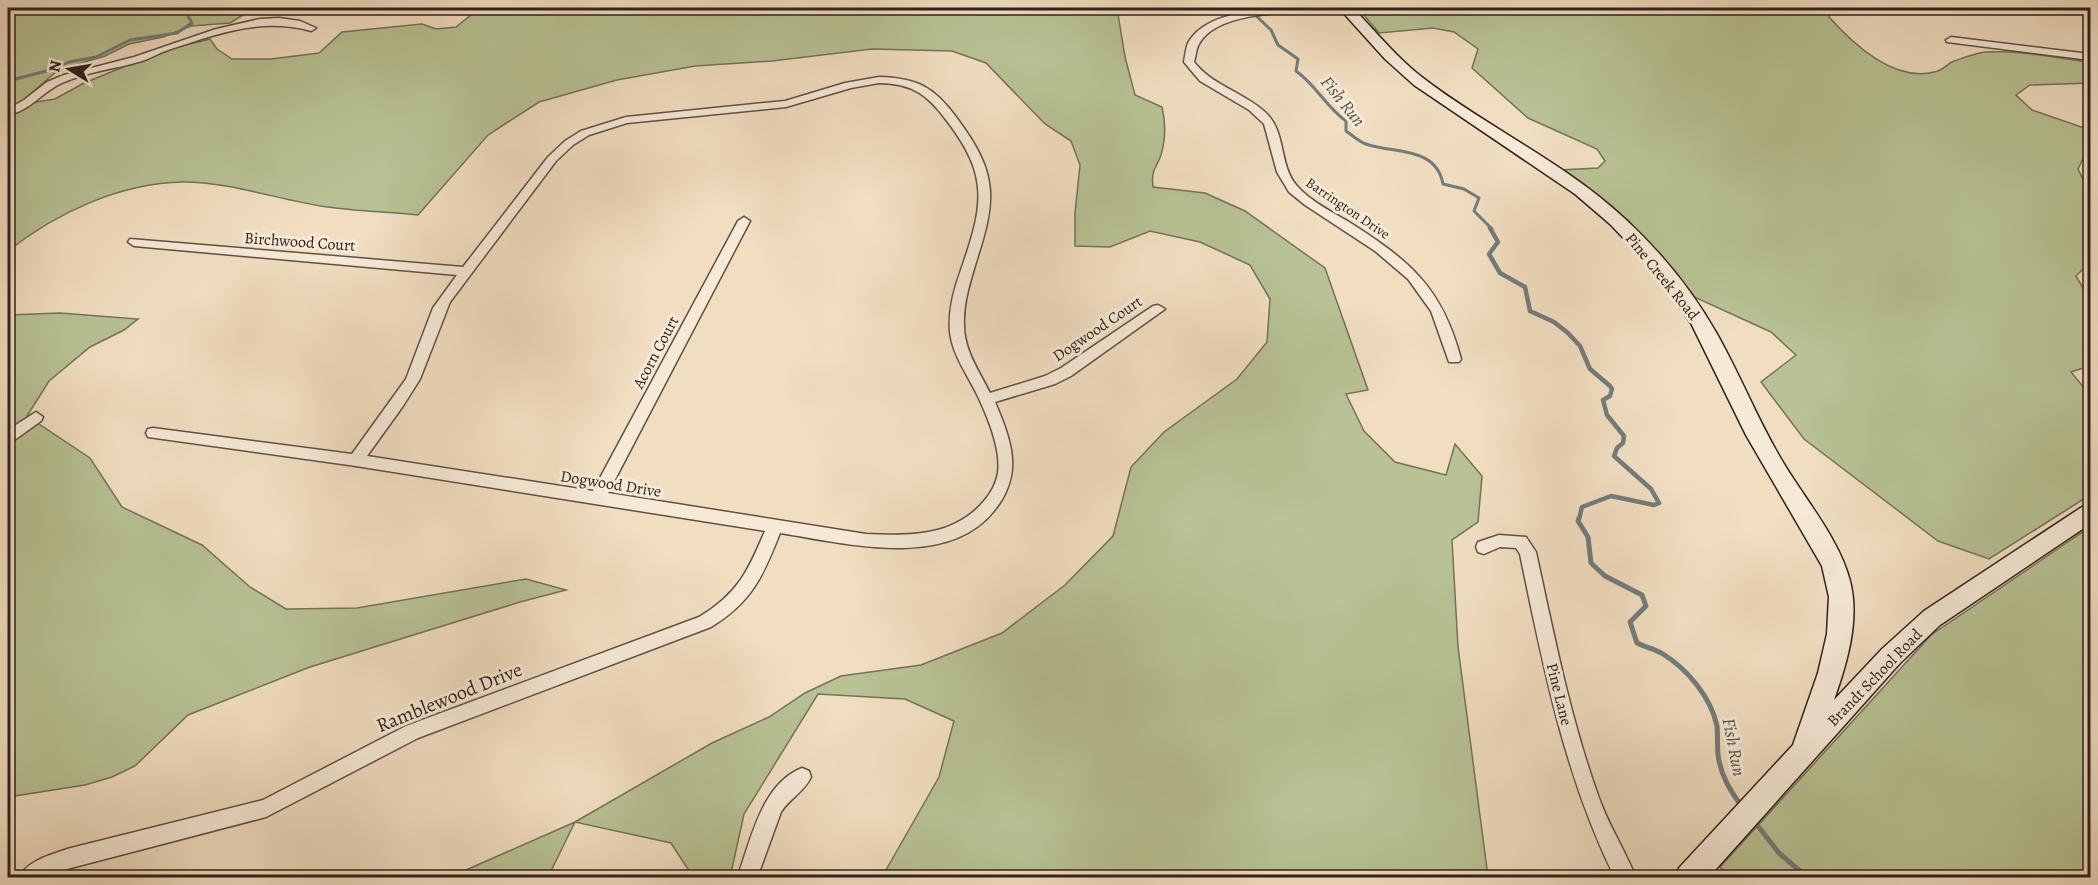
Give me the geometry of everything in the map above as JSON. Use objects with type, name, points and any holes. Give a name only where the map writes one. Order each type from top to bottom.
[{"type":"street","name":"Barrington Drive","points":[[1334,8],[1301,8],[1217,22],[1204,30],[1198,38],[1190,51],[1189,62],[1205,81],[1258,111],[1266,119],[1276,136],[1281,168],[1293,189],[1317,208],[1385,252],[1422,285],[1436,304],[1454,359]]},
{"type":"street","name":"Pine Creek Road","points":[[1346,8],[1381,47],[1419,82],[1556,173],[1603,209],[1653,260],[1700,322],[1788,492],[1832,560],[1841,596],[1840,620],[1828,681],[1806,748]]},
{"type":"street","points":[[8,112],[24,106],[55,82],[76,74],[136,59],[196,38],[267,22],[299,22],[311,28]]},
{"type":"street","points":[[1951,40],[2091,57]]},
{"type":"street","name":"Dogwood Drive","points":[[891,80],[908,82],[927,90],[944,107],[968,139],[985,177],[986,203],[959,297],[956,315],[959,346],[987,399],[1007,464],[1005,481],[996,499],[980,516],[962,528],[941,537],[917,542],[893,542],[775,527],[356,460],[408,387],[419,366],[437,313],[465,271],[552,159],[568,143],[598,127],[626,120],[786,104],[869,81],[891,80]]},
{"type":"street","name":"Acorn Court","points":[[597,499],[744,220]]},
{"type":"street","name":"Birchwood Court","points":[[134,242],[465,271]]},
{"type":"street","name":"Dogwood Court","points":[[987,399],[1040,383],[1066,372],[1158,309]]},
{"type":"street","points":[[8,437],[36,417]]},
{"type":"street","points":[[153,433],[356,460]]},
{"type":"street","name":"Brandt School Road","points":[[1689,878],[1891,656],[1932,618],[2091,513]]},
{"type":"street","name":"Ramblewood Drive","points":[[29,878],[47,866],[67,859],[266,808],[420,729],[705,622],[731,607],[748,588],[775,527]]},
{"type":"street","name":"Pine Lane","points":[[1484,547],[1499,542],[1520,542],[1528,552],[1562,706],[1584,780],[1607,843],[1626,878]]},
{"type":"street","points":[[747,878],[773,808],[780,796],[801,777]]},
{"type":"green space","points":[[8,8],[265,8],[248,12],[230,23],[191,26],[163,37],[129,44],[105,56],[58,70],[17,106],[8,106]]},
{"type":"green space","points":[[472,8],[1117,8],[1125,57],[1135,95],[1162,107],[1164,143],[1153,172],[1153,187],[1205,193],[1245,211],[1325,268],[1368,390],[1346,394],[1364,431],[1395,462],[1446,475],[1455,444],[1482,476],[1478,522],[1452,540],[1458,647],[1488,877],[882,877],[939,777],[954,721],[905,699],[818,694],[744,814],[731,873],[763,877],[693,877],[671,843],[575,822],[712,743],[769,717],[805,693],[841,676],[921,665],[1002,633],[1065,585],[1113,536],[1131,467],[1164,432],[1237,379],[1267,342],[1270,299],[1250,265],[1200,242],[1150,231],[1110,247],[1075,246],[1075,213],[1080,165],[1071,141],[1045,124],[986,63],[952,51],[872,49],[772,61],[695,66],[617,80],[539,102],[488,135],[418,215],[327,207],[219,185],[183,182],[159,184],[113,194],[90,203],[47,224],[8,251],[8,114],[36,102],[55,99],[84,83],[165,50],[210,39],[217,49],[232,59],[271,59],[319,53],[342,32],[422,24],[436,29],[456,27],[472,14]]},
{"type":"green space","points":[[1358,8],[1831,8],[1829,17],[1850,39],[1876,59],[1904,72],[1919,74],[1937,71],[1954,61],[1985,52],[2024,53],[2090,62],[2090,83],[2030,85],[2016,95],[2032,110],[2090,130],[2090,157],[2084,157],[2078,169],[2090,194],[2090,266],[2086,266],[2076,276],[2090,300],[2090,366],[2071,372],[2090,395],[2090,495],[1989,559],[1938,541],[1804,439],[1761,382],[1796,355],[1771,332],[1692,296],[1673,270],[1628,220],[1561,170],[1598,168],[1605,161],[1597,149],[1528,118],[1472,68],[1478,49],[1454,32],[1433,28],[1379,33]]},
{"type":"green space","points":[[60,313],[138,319],[124,330],[90,347],[49,381],[27,416],[90,458],[122,507],[202,545],[250,587],[286,609],[357,608],[526,579],[566,590],[310,667],[188,715],[135,766],[112,777],[85,785],[8,797],[8,315]]},
{"type":"green space","points":[[2090,527],[2090,877],[1730,878],[1720,867],[1931,635]]},
{"type":"green space","points":[[575,822],[548,877],[450,877]]},
{"type":"waterway","points":[[8,81],[54,69],[69,62],[96,57],[130,40],[177,33],[192,23],[188,16],[189,8]]},
{"type":"waterway","points":[[233,8],[246,10],[253,8]]},
{"type":"waterway","name":"Fish Run","points":[[1248,8],[1271,30],[1278,45],[1298,59],[1296,71],[1346,121],[1346,131],[1363,143],[1423,157],[1432,163],[1439,172],[1443,184],[1464,189],[1479,198],[1474,211],[1492,229]]},
{"type":"waterway","name":"Fish Run","points":[[1490,228],[1498,242],[1489,254],[1500,273],[1525,287],[1530,311],[1554,322],[1568,333],[1580,346],[1590,369],[1612,389],[1610,396],[1603,400],[1607,415],[1624,436],[1623,443],[1617,448],[1614,456],[1651,489],[1659,503],[1654,505],[1611,496],[1582,507],[1579,519]]},
{"type":"waterway","name":"Fish Run","points":[[1579,518],[1578,521],[1588,537],[1591,563],[1605,576],[1642,595],[1646,606],[1630,622],[1637,643],[1660,652],[1672,660],[1704,694],[1717,726],[1721,769],[1730,789],[1743,808]]},
{"type":"waterway","name":"Fish Run","points":[[1754,821],[1779,853],[1808,878]]}]
